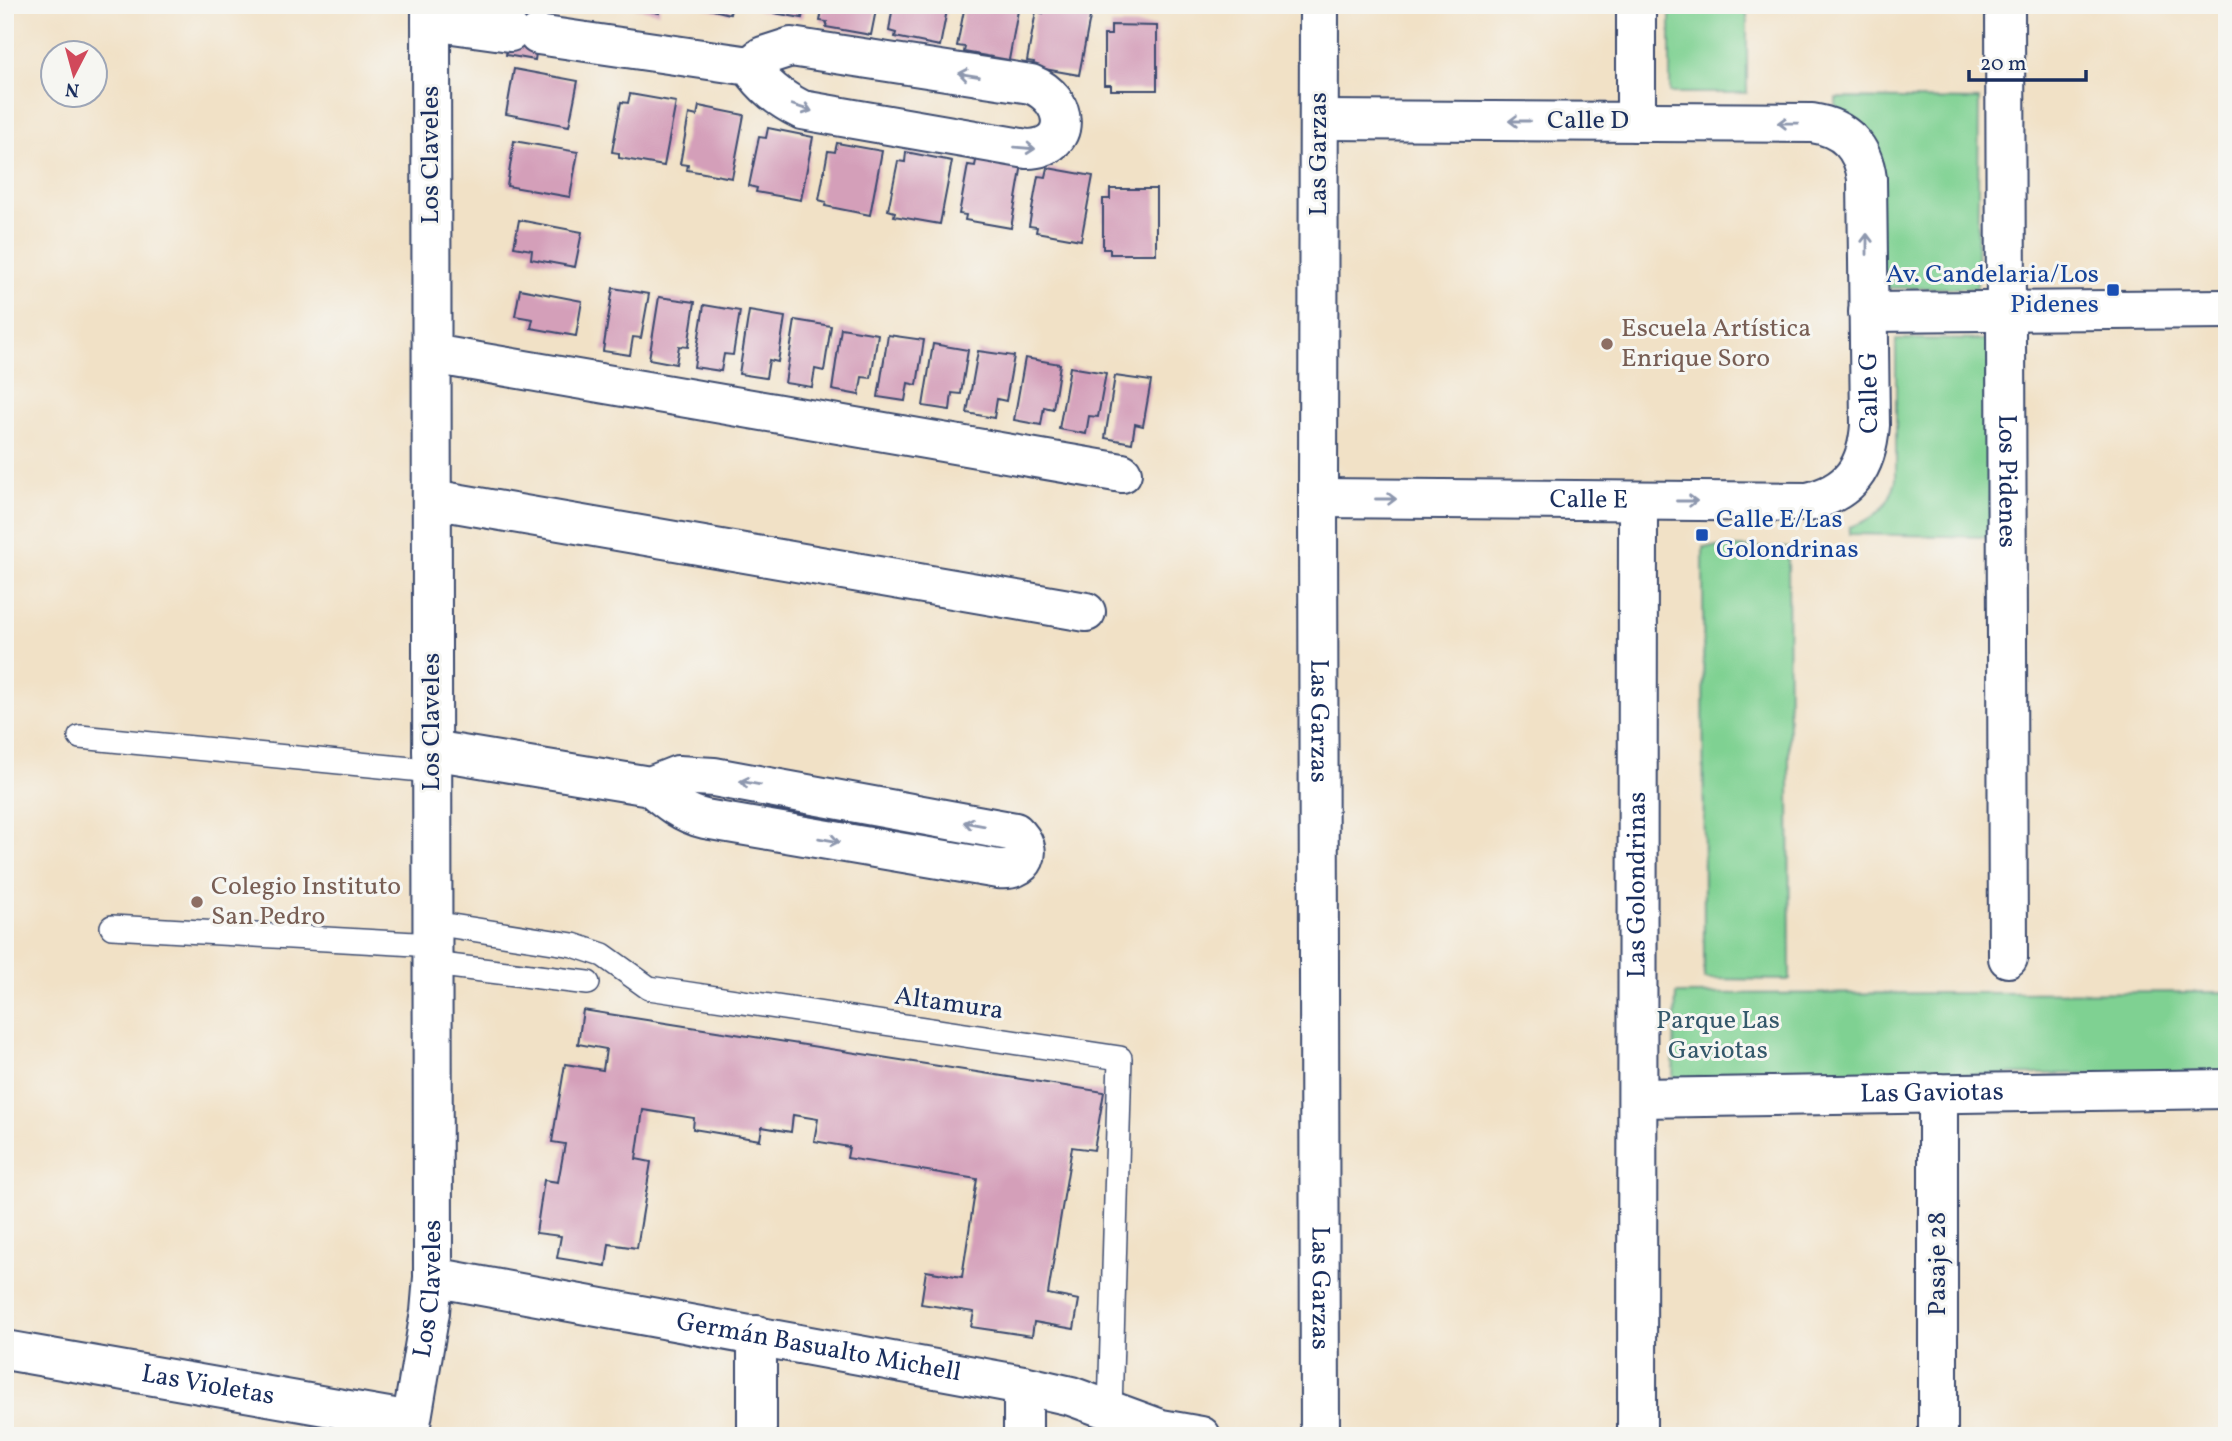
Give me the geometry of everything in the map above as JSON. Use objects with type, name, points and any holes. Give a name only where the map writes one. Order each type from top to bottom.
[{"type":"street","name":"Las Garzas","points":[[1320,5],[1320,1436]]},
{"type":"street","points":[[1636,5],[1636,122]]},
{"type":"street","name":"Los Pidenes","points":[[2005,5],[2008,958]]},
{"type":"street","points":[[431,13],[524,33],[750,66],[763,55],[791,47],[1031,84],[1052,96],[1061,114],[1061,124],[1048,145],[1027,149],[802,110],[774,94],[760,82],[750,66]]},
{"type":"street","name":"Los Claveles","points":[[410,1428],[430,1312],[433,1277],[431,13]]},
{"type":"street","name":"Calle D","points":[[1320,120],[1812,123],[1827,125],[1852,140]]},
{"type":"street","name":"Calle G","points":[[1852,140],[1860,152],[1867,179],[1869,444],[1853,478]]},
{"type":"street","points":[[1868,312],[2227,309]]},
{"type":"street","points":[[432,355],[1122,473]]},
{"type":"street","name":"Calle E","points":[[1318,498],[1808,502],[1825,498],[1853,478]]},
{"type":"street","points":[[432,499],[1086,612]]},
{"type":"street","name":"Las Golondrinas","points":[[1637,1436],[1638,501]]},
{"type":"street","points":[[432,760],[650,786],[666,778],[690,775],[767,786],[1015,832],[1023,839],[1026,854],[1023,862],[1007,870],[705,819],[695,817],[667,801],[650,786]]},
{"type":"street","name":"Las Gaviotas","points":[[1637,1097],[2227,1089]]},
{"type":"street","name":"Pasaje 28","points":[[1938,1093],[1938,1436]]},
{"type":"street","name":"Germán Basualto Michell","points":[[433,1277],[1023,1384],[1071,1396],[1161,1429],[1201,1436]]},
{"type":"street","points":[[757,1335],[757,1436]]},
{"type":"street","name":"Las Violetas","points":[[5,1350],[410,1428]]},
{"type":"street","points":[[1023,1384],[1023,1436]]},
{"type":"street","points":[[1303,1436],[1320,1436]]},
{"type":"lane","points":[[80,737],[432,760]]},
{"type":"lane","points":[[112,927],[433,944],[499,971],[588,983]]},
{"type":"lane","name":"Altamura","points":[[433,944],[583,948],[603,954],[649,988],[1120,1058],[1110,1411]]},
{"type":"green space","points":[[1670,5],[1747,5],[1747,93],[1670,93]]},
{"type":"green space","points":[[1836,98],[1979,100],[1977,288],[1883,288],[1843,114],[1836,109]]},
{"type":"green space","points":[[1896,339],[1989,340],[1991,537],[1849,534],[1849,527],[1874,516],[1880,510],[1890,497],[1896,479]]},
{"type":"green space","points":[[1703,547],[1788,548],[1790,980],[1704,979]]},
{"type":"green space","name":"Parque Las Gaviotas","points":[[2227,992],[2227,1072],[1673,1078],[1676,994]]},
{"type":"building","points":[[514,5],[543,5],[535,60],[506,55]]},
{"type":"building","points":[[623,5],[660,5],[659,13]]},
{"type":"building","points":[[692,5],[732,5],[730,14]]},
{"type":"building","points":[[758,5],[804,5],[802,18],[757,10]]},
{"type":"building","points":[[823,5],[877,5],[871,35],[826,27],[827,22],[820,21]]},
{"type":"building","points":[[893,5],[948,5],[940,46],[895,37],[896,33],[889,31]]},
{"type":"building","points":[[965,5],[1019,5],[1009,60],[964,52],[965,47],[957,46]]},
{"type":"building","points":[[1045,5],[1091,12],[1079,75],[1033,67],[1034,62],[1027,61],[1036,11],[1043,13]]},
{"type":"building","points":[[1111,25],[1157,26],[1157,90],[1111,90],[1111,85],[1104,85],[1104,35],[1111,35]]},
{"type":"building","points":[[514,69],[578,81],[569,126],[506,114]]},
{"type":"building","points":[[630,94],[676,102],[664,166],[619,158],[619,153],[612,152],[621,102],[628,103]]},
{"type":"building","points":[[699,106],[744,115],[732,178],[687,170],[688,165],[680,164],[689,114],[697,116]]},
{"type":"building","points":[[768,128],[813,137],[801,200],[756,192],[757,188],[749,186],[759,137],[766,138]]},
{"type":"building","points":[[514,141],[578,152],[570,197],[507,186]]},
{"type":"building","points":[[837,143],[882,151],[870,215],[825,206],[826,202],[819,200],[828,151],[835,152]]},
{"type":"building","points":[[906,152],[952,161],[940,224],[894,216],[895,212],[888,210],[898,161],[905,162]]},
{"type":"building","points":[[977,156],[1022,164],[1011,228],[965,220],[966,215],[959,214],[968,165],[975,166]]},
{"type":"building","points":[[1048,168],[1093,176],[1081,240],[1036,232],[1037,227],[1029,226],[1038,176],[1046,177]]},
{"type":"building","points":[[1110,189],[1156,189],[1156,254],[1110,254],[1110,249],[1103,249],[1103,199],[1110,199]]},
{"type":"building","points":[[519,220],[582,232],[575,267],[531,259],[532,250],[514,247]]},
{"type":"building","points":[[613,288],[649,294],[641,338],[633,337],[630,355],[603,351]]},
{"type":"building","points":[[520,289],[582,301],[576,336],[531,328],[533,319],[515,316]]},
{"type":"building","points":[[659,297],[695,302],[688,347],[679,346],[676,364],[649,359]]},
{"type":"building","points":[[704,305],[740,311],[733,355],[724,354],[721,371],[694,367]]},
{"type":"building","points":[[749,311],[785,317],[778,362],[769,360],[766,378],[739,374]]},
{"type":"building","points":[[795,320],[831,326],[824,371],[815,369],[812,387],[785,383]]},
{"type":"building","points":[[841,328],[878,334],[871,378],[862,377],[859,395],[832,390]]},
{"type":"building","points":[[888,335],[924,340],[917,385],[908,383],[905,401],[878,397]]},
{"type":"building","points":[[933,344],[968,350],[961,394],[952,393],[950,410],[923,406]]},
{"type":"building","points":[[978,351],[1014,356],[1006,401],[997,399],[994,418],[967,413]]},
{"type":"building","points":[[1025,358],[1060,364],[1053,409],[1044,407],[1041,425],[1014,420]]},
{"type":"building","points":[[1070,367],[1106,373],[1098,417],[1089,416],[1086,434],[1059,429]]},
{"type":"building","points":[[1115,376],[1151,381],[1143,426],[1135,424],[1132,443],[1105,438]]},
{"type":"building","points":[[583,1010],[1104,1092],[1094,1150],[1072,1147],[1048,1294],[1079,1300],[1074,1329],[1034,1322],[1032,1336],[971,1327],[974,1312],[921,1304],[926,1271],[962,1277],[977,1179],[847,1158],[849,1147],[814,1141],[818,1119],[793,1115],[791,1132],[762,1127],[760,1140],[693,1129],[694,1118],[643,1110],[636,1159],[651,1162],[637,1248],[609,1244],[606,1266],[557,1258],[561,1236],[536,1233],[544,1180],[558,1182],[565,1144],[552,1142],[565,1064],[603,1070],[606,1049],[578,1044]]},
{"type":"place","name":"Av. Candelaria/Los Pidenes","points":[[2113,290]]},
{"type":"place","name":"Escuela Artística Enrique Soro","points":[[1607,344]]},
{"type":"place","name":"Calle E/Las Golondrinas","points":[[1702,535]]},
{"type":"place","name":"Colegio Instituto San Pedro","points":[[197,902]]}]
